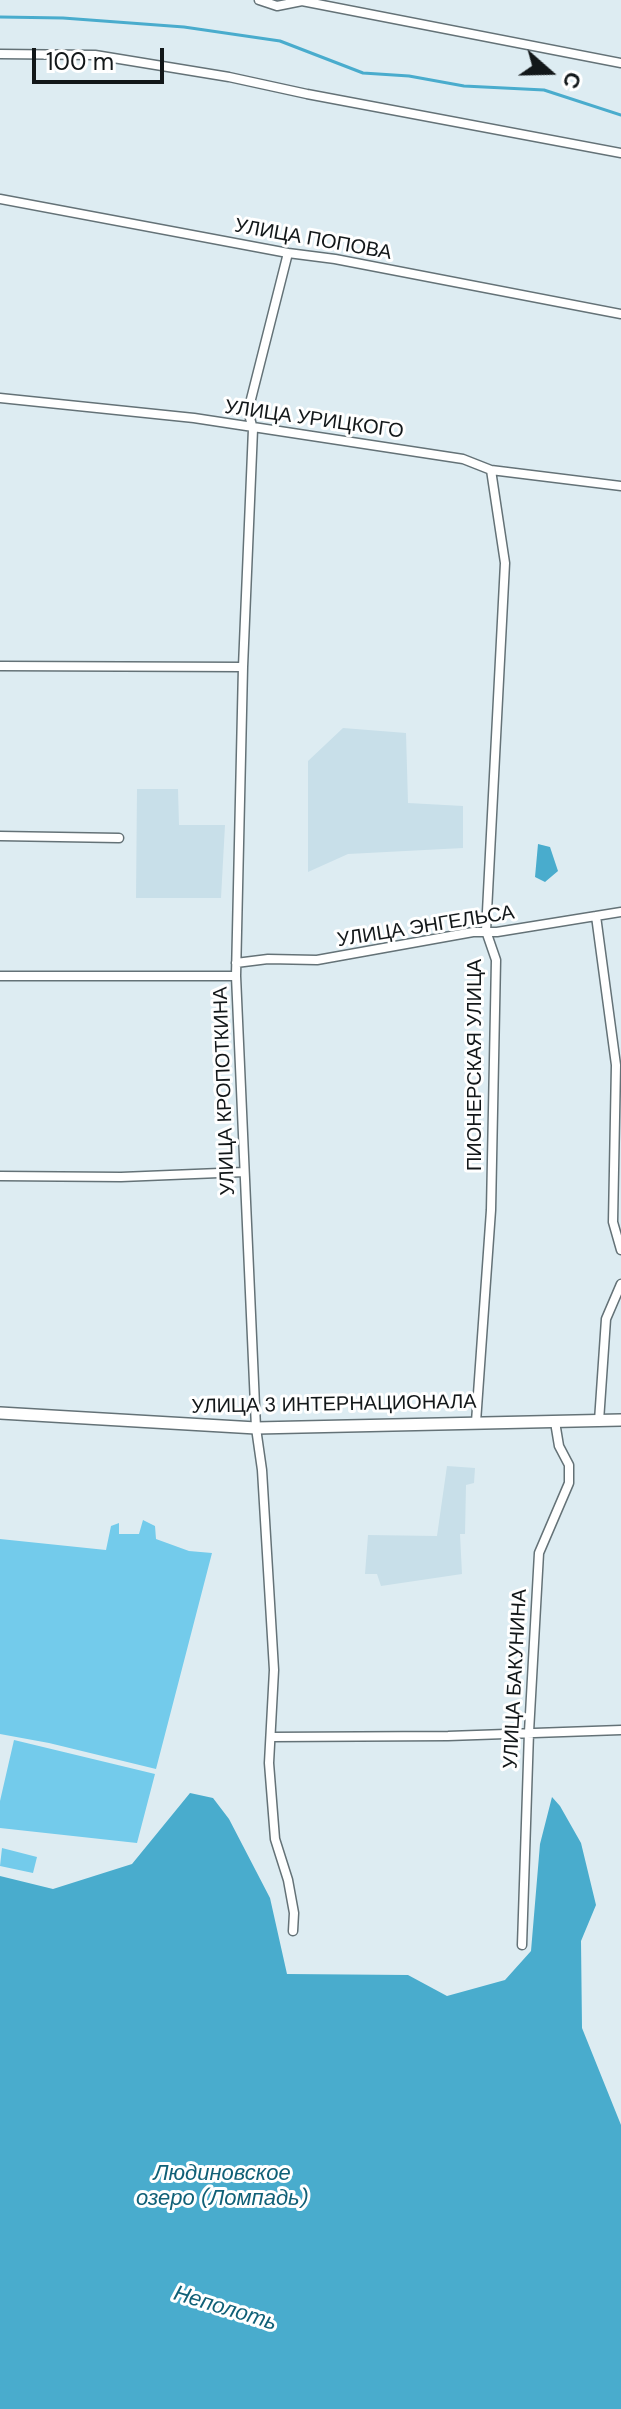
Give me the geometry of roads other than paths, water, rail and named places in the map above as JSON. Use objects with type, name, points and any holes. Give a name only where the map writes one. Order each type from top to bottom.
[{"type":"street","points":[[259,0],[277,6],[302,1],[621,63]]},
{"type":"street","points":[[0,54],[95,55],[229,77],[621,153]]},
{"type":"street","name":"УЛИЦА ПОПОВА","points":[[0,199],[621,314]]},
{"type":"street","name":"УЛИЦА КРОПОТКИНА","points":[[288,253],[248,411],[253,429],[243,667],[236,976],[256,1428],[262,1470],[273,1654],[269,1763],[275,1839],[288,1880],[294,1913],[293,1931]]},
{"type":"street","name":"УЛИЦА УРИЦКОГО","points":[[0,398],[169,415],[339,439],[463,459],[491,470],[621,486]]},
{"type":"street","name":"ПИОНЕРСКАЯ УЛИЦА","points":[[476,1422],[491,1210],[496,960],[486,931],[505,563],[491,470]]},
{"type":"street","points":[[0,666],[243,667]]},
{"type":"street","points":[[0,836],[119,838]]},
{"type":"street","name":"УЛИЦА ЭНГЕЛЬСА","points":[[236,963],[279,958],[317,960],[621,912]]},
{"type":"street","points":[[596,916],[618,1065],[618,1159],[613,1222],[621,1250]]},
{"type":"street","points":[[0,976],[236,976]]},
{"type":"street","points":[[0,1176],[121,1177],[244,1172]]},
{"type":"street","points":[[599,1421],[606,1319],[621,1284]]},
{"type":"street","name":"УЛИЦА 3 ИНТЕРНАЦИОНАЛА","points":[[0,1413],[256,1428],[621,1420]]},
{"type":"street","name":"УЛИЦА БАКУНИНА","points":[[522,1945],[539,1553],[569,1483],[569,1465],[559,1446],[555,1422]]},
{"type":"street","points":[[271,1737],[621,1730]]},
{"type":"water","points":[[538,844],[550,847],[558,871],[545,882],[535,877]]},
{"type":"water","name":"Людиновское озеро (Ломпадь)","points":[[190,1793],[213,1798],[229,1819],[270,1898],[287,1974],[408,1975],[447,1996],[505,1980],[531,1951],[540,1844],[552,1797],[560,1806],[581,1843],[596,1905],[581,1941],[582,2028],[621,2125],[621,2409],[0,2409],[0,1876],[53,1889],[132,1864]]},
{"type":"waterway","points":[[0,17],[63,18],[184,27],[280,41],[363,73],[409,76],[464,86],[544,90],[621,115]]},
{"type":"water label","name":"Неполоть","points":[[225,2309]]}]
